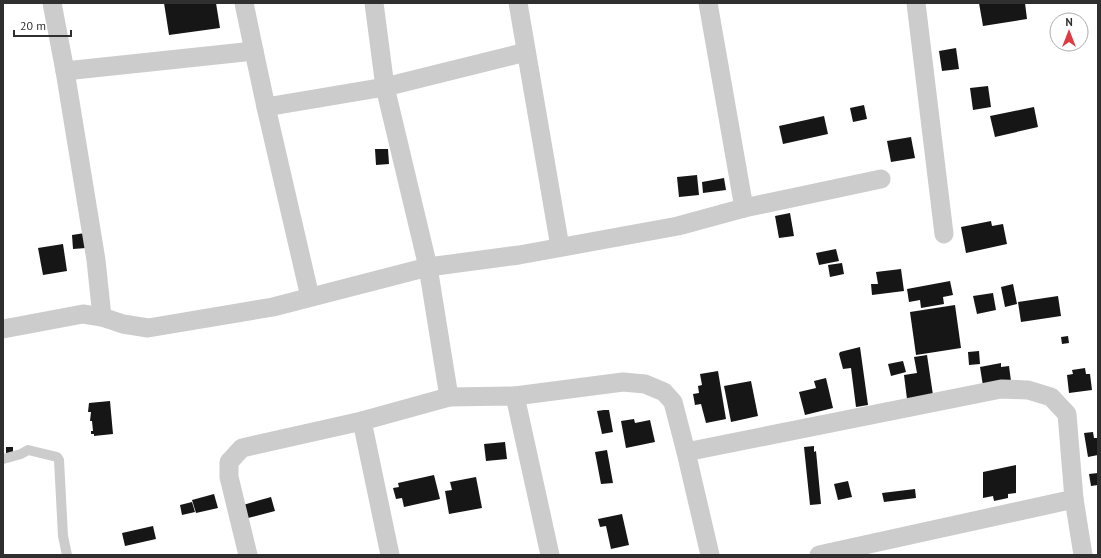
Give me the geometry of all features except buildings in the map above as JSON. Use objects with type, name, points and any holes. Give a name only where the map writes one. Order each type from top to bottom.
[{"type":"street","points":[[52,3],[65,71],[96,260],[102,317]]},
{"type":"street","points":[[244,3],[266,107],[310,297]]},
{"type":"street","points":[[374,3],[385,87],[428,267],[449,397]]},
{"type":"street","points":[[518,3],[560,247]]},
{"type":"street","points":[[708,3],[744,208]]},
{"type":"street","points":[[916,3],[944,234]]},
{"type":"street","points":[[65,71],[254,51]]},
{"type":"street","points":[[266,107],[385,87],[526,52]]},
{"type":"street","points":[[3,329],[83,314],[102,317],[123,324],[148,328],[273,307],[428,267],[560,247],[678,226],[744,208],[881,179]]},
{"type":"street","points":[[248,555],[229,477],[229,462],[242,448],[362,420],[449,397],[515,396],[623,382],[645,384],[664,392],[672,402],[686,452],[710,555]]},
{"type":"street","points":[[686,452],[980,393],[1001,390],[1028,390],[1051,397],[1067,414],[1074,500],[1083,555]]},
{"type":"street","points":[[515,396],[550,555]]},
{"type":"street","points":[[362,420],[390,555]]},
{"type":"street","points":[[819,555],[1074,500]]},
{"type":"lane","points":[[3,459],[22,454],[28,450],[34,450],[57,457],[59,460],[63,536],[67,555]]}]
